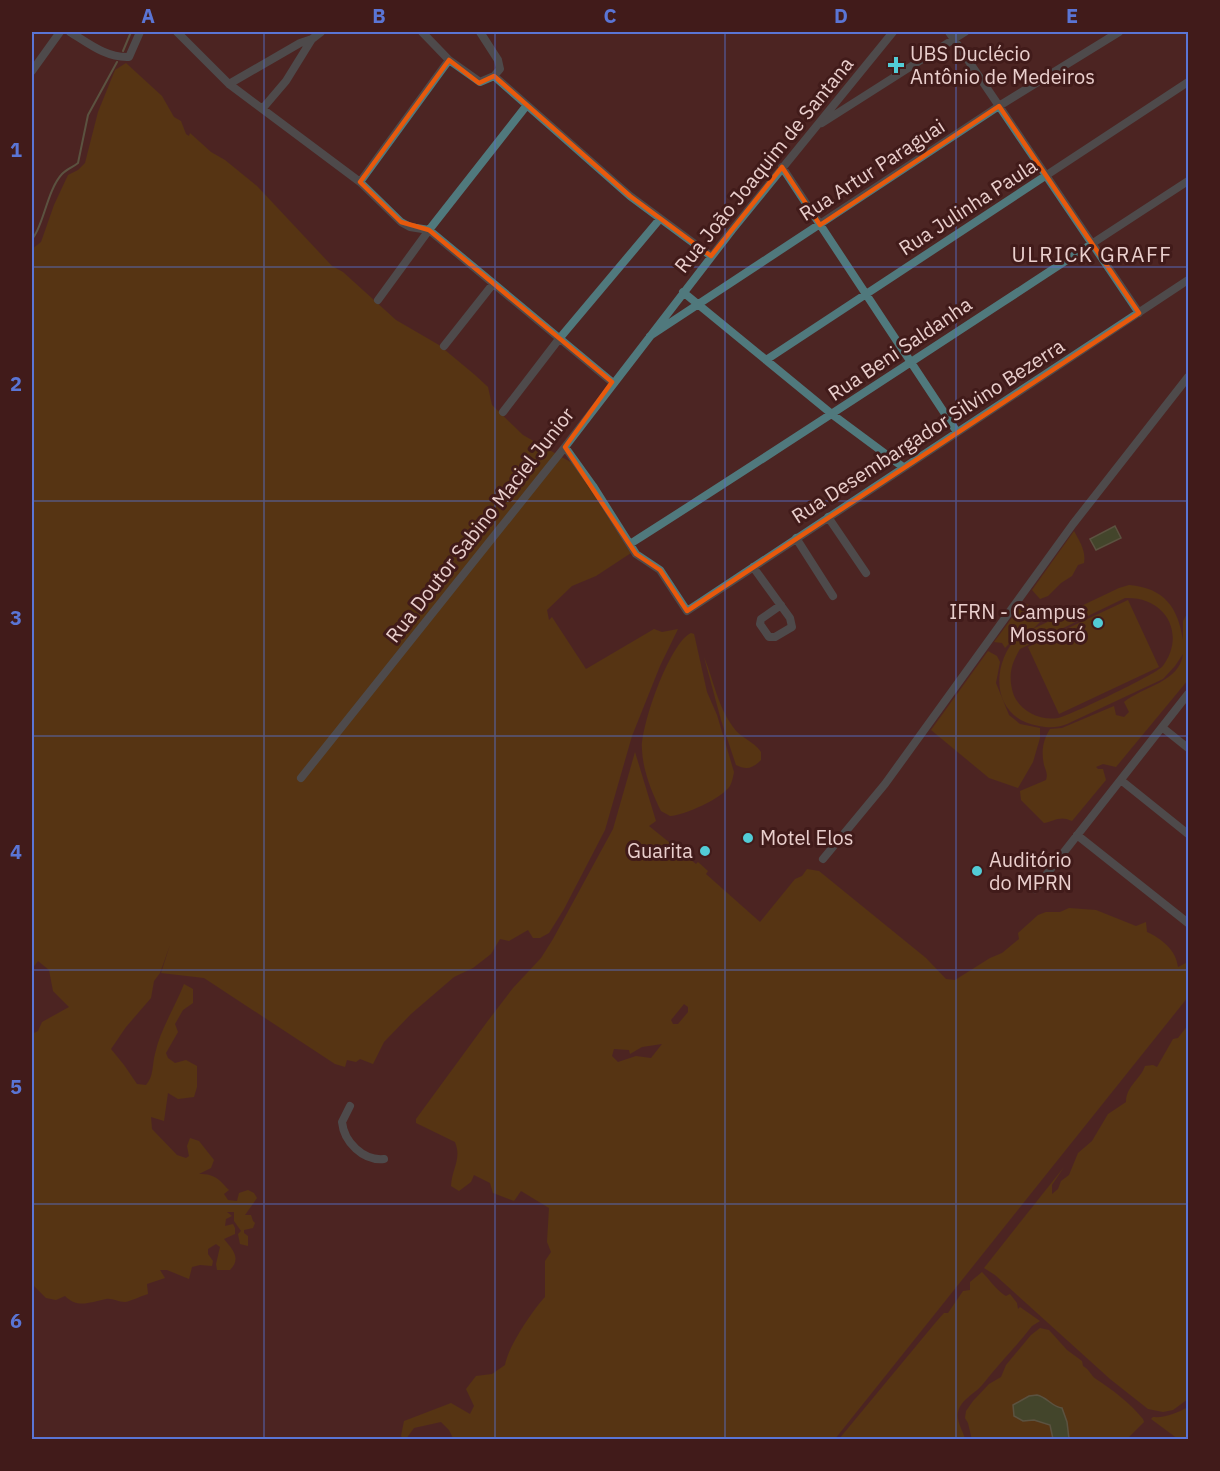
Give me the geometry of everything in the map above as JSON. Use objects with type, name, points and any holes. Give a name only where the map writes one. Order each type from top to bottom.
[{"type":"street","points":[[32,70],[60,32]]},
{"type":"street","points":[[70,32],[105,53],[129,57],[140,32]]},
{"type":"street","points":[[177,32],[229,84],[360,182],[404,224],[429,230],[612,382]]},
{"type":"street","points":[[229,84],[321,32]]},
{"type":"street","points":[[422,32],[448,60],[476,81],[484,81],[494,76],[500,69],[500,64],[480,32]]},
{"type":"street","name":"Rua João Joaquim de Santana","points":[[683,292],[893,32]]},
{"type":"street","points":[[814,128],[951,35],[965,32]]},
{"type":"street","name":"Rua Artur Paraguai","points":[[645,340],[999,106],[1119,32]]},
{"type":"street","points":[[951,35],[1139,313]]},
{"type":"street","points":[[263,108],[286,81],[312,39]]},
{"type":"street","points":[[360,182],[448,60]]},
{"type":"street","points":[[494,76],[659,220],[711,256]]},
{"type":"street","name":"Rua Julinha Paula","points":[[766,360],[1188,82]]},
{"type":"street","points":[[378,300],[429,230],[527,105]]},
{"type":"street","points":[[782,167],[957,432]]},
{"type":"street","name":"Rua Beni Saldanha","points":[[630,544],[1188,181]]},
{"type":"street","points":[[503,412],[659,220]]},
{"type":"street","name":"Rua Desembargador Silvino Bezerra","points":[[630,544],[636,554],[660,570],[687,611],[1188,280]]},
{"type":"street","points":[[444,346],[493,284]]},
{"type":"street","points":[[683,292],[833,414],[903,467]]},
{"type":"street","name":"Rua Doutor Sabino Maciel Junior","points":[[301,778],[565,447],[612,382],[683,292]]},
{"type":"street","points":[[823,859],[885,784],[1073,524],[1188,377]]},
{"type":"street","points":[[565,447],[630,544]]},
{"type":"street","points":[[828,517],[866,573]]},
{"type":"street","points":[[796,538],[833,596]]},
{"type":"street","points":[[753,567],[781,605],[790,618],[792,627],[775,637],[769,637],[760,624],[761,619],[781,605]]},
{"type":"street","points":[[1035,890],[1188,694]]},
{"type":"street","points":[[1163,728],[1188,748]]},
{"type":"street","points":[[1122,781],[1188,834]]},
{"type":"street","points":[[1077,835],[1188,922]]},
{"type":"street","points":[[350,1106],[342,1122],[346,1137],[351,1144],[367,1156],[384,1160]]},
{"type":"highlighted area","points":[[449,60],[479,83],[494,76],[630,196],[711,256],[782,167],[820,225],[999,106],[1139,313],[687,611],[660,570],[636,554],[565,447],[612,382],[429,230],[401,222],[360,182]]},
{"type":"shaded area","points":[[126,63],[162,96],[174,117],[181,121],[186,134],[189,136],[190,133],[211,152],[225,160],[257,186],[332,266],[343,272],[396,320],[439,345],[475,375],[488,387],[492,405],[523,435],[574,464],[631,553],[596,576],[572,586],[547,610],[549,620],[552,617],[586,669],[654,629],[662,632],[678,629],[660,666],[632,736],[605,830],[549,933],[540,938],[533,938],[528,930],[509,941],[500,939],[491,954],[473,968],[454,977],[411,1014],[384,1042],[373,1064],[360,1059],[356,1062],[347,1060],[345,1067],[335,1064],[204,978],[161,973],[170,945],[160,973],[154,981],[151,998],[111,1049],[137,1084],[146,1085],[152,1074],[160,1036],[184,984],[193,989],[193,1003],[183,1010],[175,1024],[178,1032],[166,1053],[168,1058],[175,1063],[186,1060],[197,1066],[197,1087],[194,1097],[178,1099],[168,1093],[164,1121],[151,1117],[152,1129],[177,1155],[186,1158],[189,1156],[187,1146],[190,1138],[199,1141],[214,1160],[211,1168],[199,1174],[213,1176],[220,1181],[229,1190],[224,1194],[228,1200],[237,1201],[239,1193],[248,1190],[254,1193],[257,1198],[245,1215],[251,1215],[255,1223],[253,1228],[244,1230],[248,1236],[248,1246],[240,1244],[238,1234],[241,1231],[234,1221],[234,1212],[227,1212],[232,1216],[226,1219],[225,1226],[233,1224],[235,1228],[235,1234],[224,1239],[233,1250],[235,1258],[234,1266],[230,1270],[217,1270],[220,1247],[216,1244],[208,1249],[208,1254],[213,1261],[212,1266],[192,1267],[189,1279],[167,1270],[160,1270],[165,1278],[147,1284],[148,1294],[125,1302],[108,1299],[79,1303],[65,1296],[56,1300],[46,1298],[32,1284],[32,1034],[38,1031],[42,1022],[69,1007],[53,991],[49,970],[38,961],[32,969],[32,249],[41,242],[68,175],[85,163],[98,112],[115,70]]},
{"type":"shaded area","points":[[1115,526],[1121,538],[1096,550],[1090,539]]},
{"type":"shaded area","points":[[1074,531],[1083,551],[1084,563],[1078,565],[1072,576],[1048,596],[1040,599],[1032,590]]},
{"type":"shaded area","points":[[1129,585],[1141,587],[1161,595],[1178,618],[1183,640],[1183,621],[1188,612],[1188,680],[1116,767],[1103,764],[1096,767],[1103,769],[1106,780],[1072,821],[1061,818],[1044,823],[1021,800],[1020,791],[1046,780],[1043,750],[1050,729],[1062,728],[1114,706],[1116,715],[1124,717],[1129,712],[1124,702],[1168,678],[1180,663],[1183,654],[1163,679],[1067,724],[1053,727],[1023,721],[1012,713],[1004,702],[1000,690],[1002,662],[1018,636]],"holes":[[[1125,598],[1152,603],[1161,611],[1172,631],[1173,642],[1162,667],[1111,695],[1058,718],[1037,716],[1020,705],[1011,687],[1014,660],[1020,649]]]},
{"type":"shaded area","points":[[1128,600],[1159,667],[1059,714],[1028,647]]},
{"type":"shaded area","points":[[1023,603],[1029,605],[1033,610],[1029,614],[1032,619],[1037,616],[1040,622],[1034,628],[1016,636],[1005,648],[1002,643],[994,642]]},
{"type":"shaded area","points":[[691,633],[694,634],[707,692],[717,715],[734,772],[730,786],[719,796],[693,809],[670,816],[661,811],[648,782],[642,750],[643,739],[651,705],[666,668],[674,652]]},
{"type":"shaded area","points":[[988,651],[997,656],[1000,662],[996,683],[1009,715],[1020,724],[1040,728],[1040,738],[1033,762],[1018,788],[989,778],[931,730]]},
{"type":"shaded area","points":[[704,657],[719,702],[728,719],[736,731],[761,752],[761,760],[752,767],[743,768],[736,765]]},
{"type":"shaded area","points":[[635,752],[656,821],[649,826],[696,864],[698,862],[708,871],[706,874],[760,922],[795,879],[802,876],[807,869],[819,871],[926,958],[946,979],[955,980],[1002,953],[1019,939],[1018,933],[1038,915],[1046,912],[1060,912],[1069,908],[1096,910],[1136,926],[1146,922],[1147,932],[1167,946],[1174,955],[1178,967],[1188,962],[1188,997],[835,1439],[454,1440],[449,1430],[441,1422],[414,1428],[406,1439],[401,1436],[404,1421],[451,1403],[470,1414],[474,1406],[466,1389],[476,1376],[492,1374],[505,1365],[521,1330],[545,1297],[545,1261],[551,1252],[547,1242],[549,1208],[521,1191],[514,1201],[493,1193],[490,1183],[474,1175],[471,1182],[459,1191],[451,1186],[457,1159],[455,1142],[416,1123],[416,1119],[513,988],[541,958],[613,829]],"holes":[[[684,1004],[688,1007],[688,1012],[678,1024],[673,1024],[671,1020]],[[662,1044],[651,1058],[636,1056],[618,1062],[612,1056],[614,1049],[629,1050],[630,1054],[642,1047]]]},
{"type":"shaded area","points":[[1188,1025],[1188,1399],[1173,1410],[1163,1412],[1148,1409],[1110,1379],[995,1275],[984,1268],[1064,1167],[1052,1185],[1052,1194],[1058,1189],[1061,1181],[1069,1175],[1078,1153],[1092,1141],[1108,1114],[1126,1102],[1128,1092],[1145,1066],[1157,1067],[1173,1039],[1178,1038]]},
{"type":"shaded area","points":[[982,1272],[1003,1294],[1006,1296],[1010,1294],[1017,1303],[1018,1309],[1020,1307],[1040,1321],[1032,1326],[980,1388],[960,1407],[959,1422],[965,1439],[839,1439],[936,1322],[944,1313],[948,1313],[963,1291],[970,1290],[970,1282]]},
{"type":"shaded area","points":[[1040,1328],[1049,1330],[1067,1350],[1082,1361],[1083,1366],[1094,1378],[1121,1397],[1143,1419],[1144,1422],[1127,1439],[972,1440],[965,1418],[966,1411],[989,1384],[1001,1377],[1006,1365],[1031,1335]]},
{"type":"shaded area","points":[[1037,1395],[1062,1408],[1069,1439],[1053,1439],[1050,1425],[1034,1420],[1023,1421],[1014,1416],[1013,1405],[1029,1396]]},
{"type":"shaded area","points":[[1188,1407],[1188,1439],[1178,1439],[1151,1419],[1171,1415]]},
{"type":"waterway","points":[[123,51],[131,32]]},
{"type":"waterway","points":[[32,239],[57,181],[64,172],[78,163],[88,115],[117,62]]},
{"type":"place","name":"UBS Duclécio Antônio de Medeiros","points":[[896,65]]},
{"type":"place","name":"IFRN - Campus Mossoró","points":[[1098,623]]},
{"type":"place","name":"Motel Elos","points":[[748,838]]},
{"type":"place","name":"Guarita","points":[[705,851]]},
{"type":"place","name":"Auditório do MPRN","points":[[977,871]]},
{"type":"district","name":"ULRICK GRAFF","points":[[1092,255]]}]
